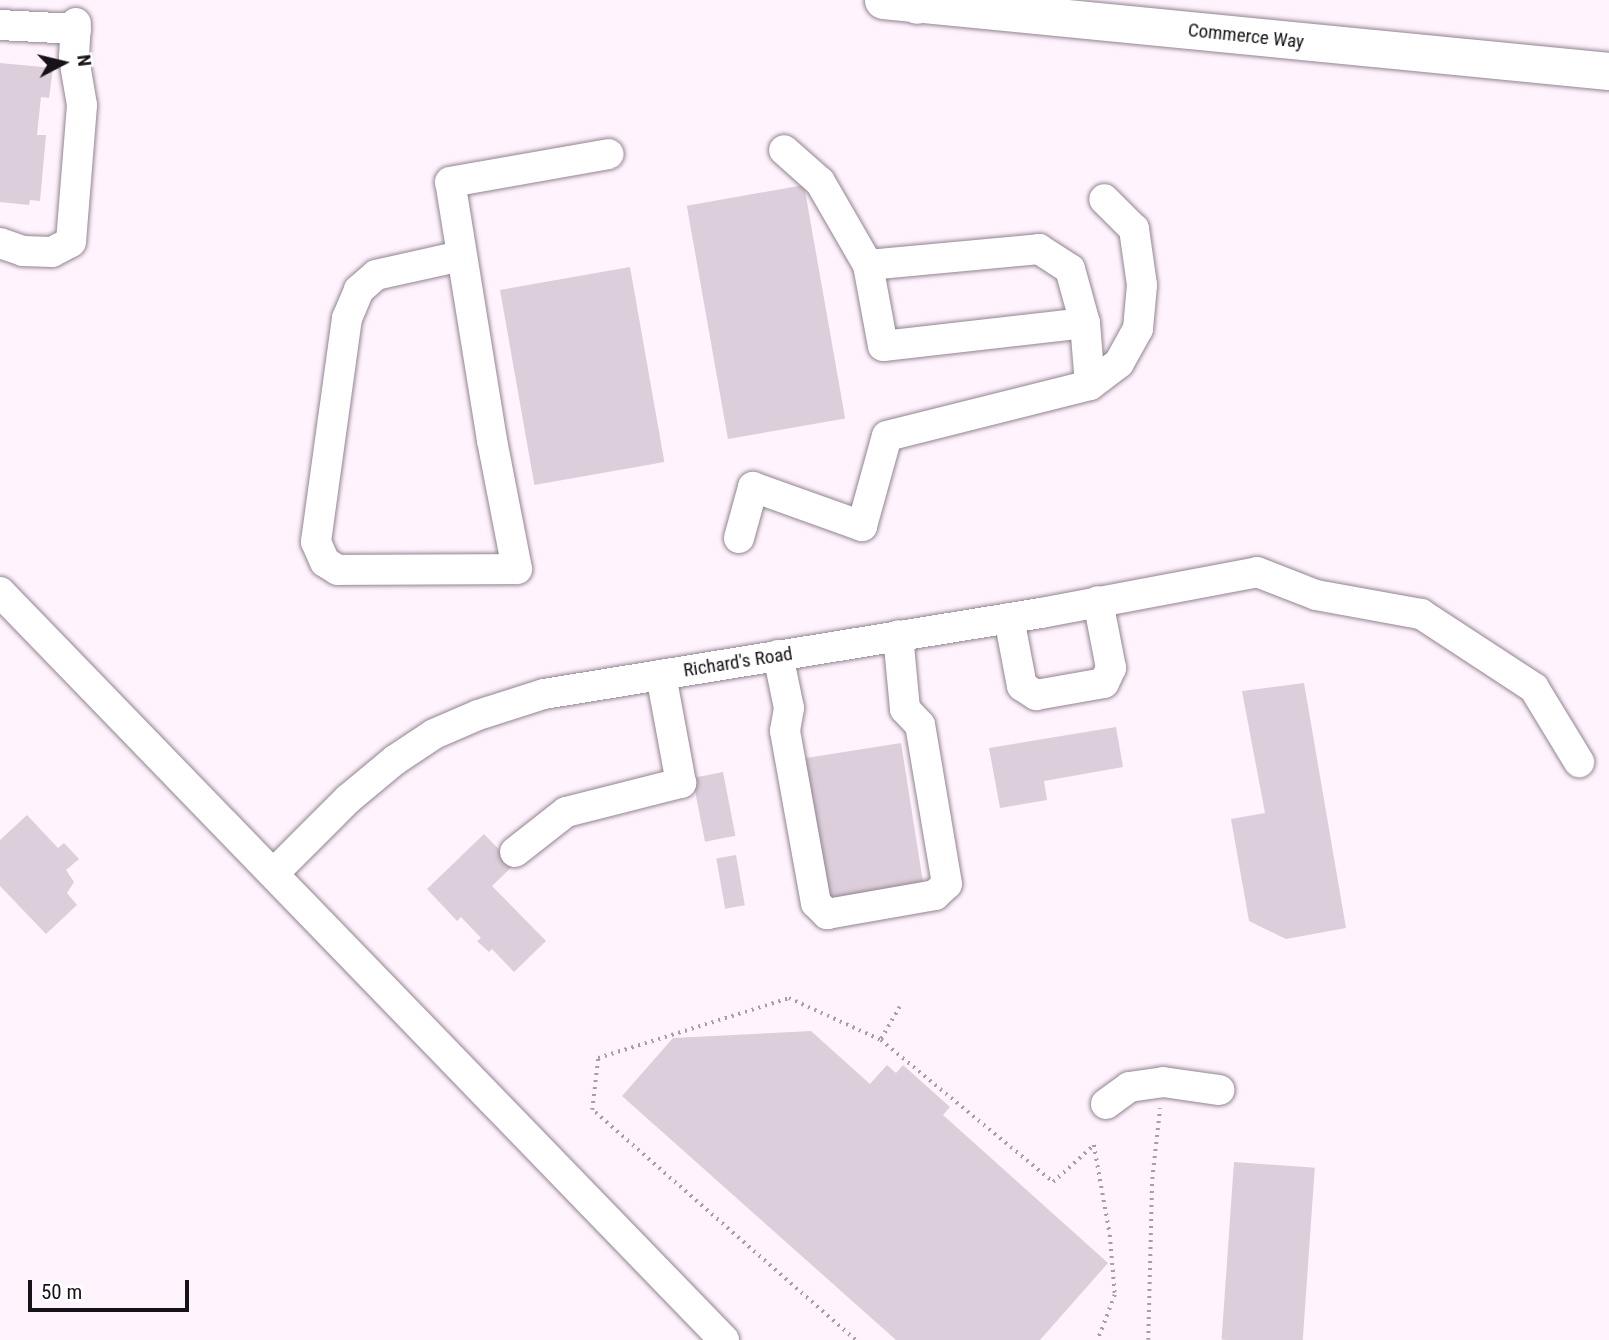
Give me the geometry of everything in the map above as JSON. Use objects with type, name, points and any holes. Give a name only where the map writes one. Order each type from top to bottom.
[{"type":"main road","name":"Commerce Way","points":[[904,2],[1609,71]]},
{"type":"street","points":[[0,25],[76,26],[75,58],[82,105],[71,242],[52,252],[23,251],[0,243]]},
{"type":"street","points":[[784,150],[820,182],[868,265],[883,346],[1085,323]]},
{"type":"street","points":[[461,256],[376,275],[359,290],[347,318],[316,542],[325,562],[338,570],[517,569],[492,440],[450,181],[609,154]]},
{"type":"street","points":[[739,538],[753,487],[862,526],[887,436],[1090,385],[1119,363],[1138,328],[1142,285],[1134,229],[1104,199]]},
{"type":"street","points":[[868,265],[1039,249],[1070,269],[1085,323],[1090,385]]},
{"type":"street","name":"Richard's Road","points":[[274,873],[348,799],[395,760],[434,734],[478,715],[544,694],[1009,618],[1257,572],[1316,596],[1421,614],[1534,688],[1579,762]]},
{"type":"street","points":[[0,592],[724,1340]]},
{"type":"street","points":[[1009,618],[1022,685],[1036,695],[1104,683],[1111,668],[1098,601]]},
{"type":"street","points":[[778,655],[789,708],[785,731],[816,903],[827,914],[935,895],[947,884],[920,725],[905,709],[898,635]]},
{"type":"street","points":[[515,852],[565,812],[681,783],[660,675]]},
{"type":"street","points":[[1106,1104],[1129,1087],[1163,1082],[1219,1090]]},
{"type":"path","points":[[855,1340],[592,1110],[598,1058],[789,998],[881,1040],[1053,1182],[1094,1145],[1110,1235],[1115,1295],[1098,1340]]},
{"type":"path","points":[[881,1040],[900,1007]]},
{"type":"path","points":[[1148,1340],[1152,1179],[1163,1082]]},
{"type":"building","points":[[0,63],[53,68],[49,98],[41,97],[37,135],[46,135],[40,201],[30,200],[29,205],[0,202]]},
{"type":"building","points":[[804,185],[845,418],[728,439],[687,206]]},
{"type":"building","points":[[630,267],[664,462],[534,485],[500,290]]},
{"type":"building","points":[[1304,683],[1346,928],[1286,939],[1249,921],[1231,819],[1265,813],[1242,691]]},
{"type":"building","points":[[1116,727],[1123,767],[1044,781],[1047,800],[1000,808],[989,748]]},
{"type":"building","points":[[901,743],[925,893],[825,909],[801,759]]},
{"type":"building","points":[[723,772],[735,836],[705,842],[693,778]]},
{"type":"building","points":[[27,815],[58,848],[64,843],[79,859],[66,870],[74,882],[67,893],[77,905],[46,934],[0,886],[0,840]]},
{"type":"building","points":[[484,834],[514,865],[492,886],[546,941],[514,972],[492,949],[489,952],[477,941],[481,938],[461,917],[457,921],[427,889]]},
{"type":"building","points":[[736,855],[745,905],[725,909],[716,858]]},
{"type":"building","points":[[811,1031],[870,1084],[887,1065],[896,1073],[903,1065],[950,1107],[943,1115],[1108,1263],[1040,1340],[896,1340],[622,1096],[673,1038]]},
{"type":"building","points":[[1234,1162],[1315,1168],[1303,1340],[1222,1340]]}]
